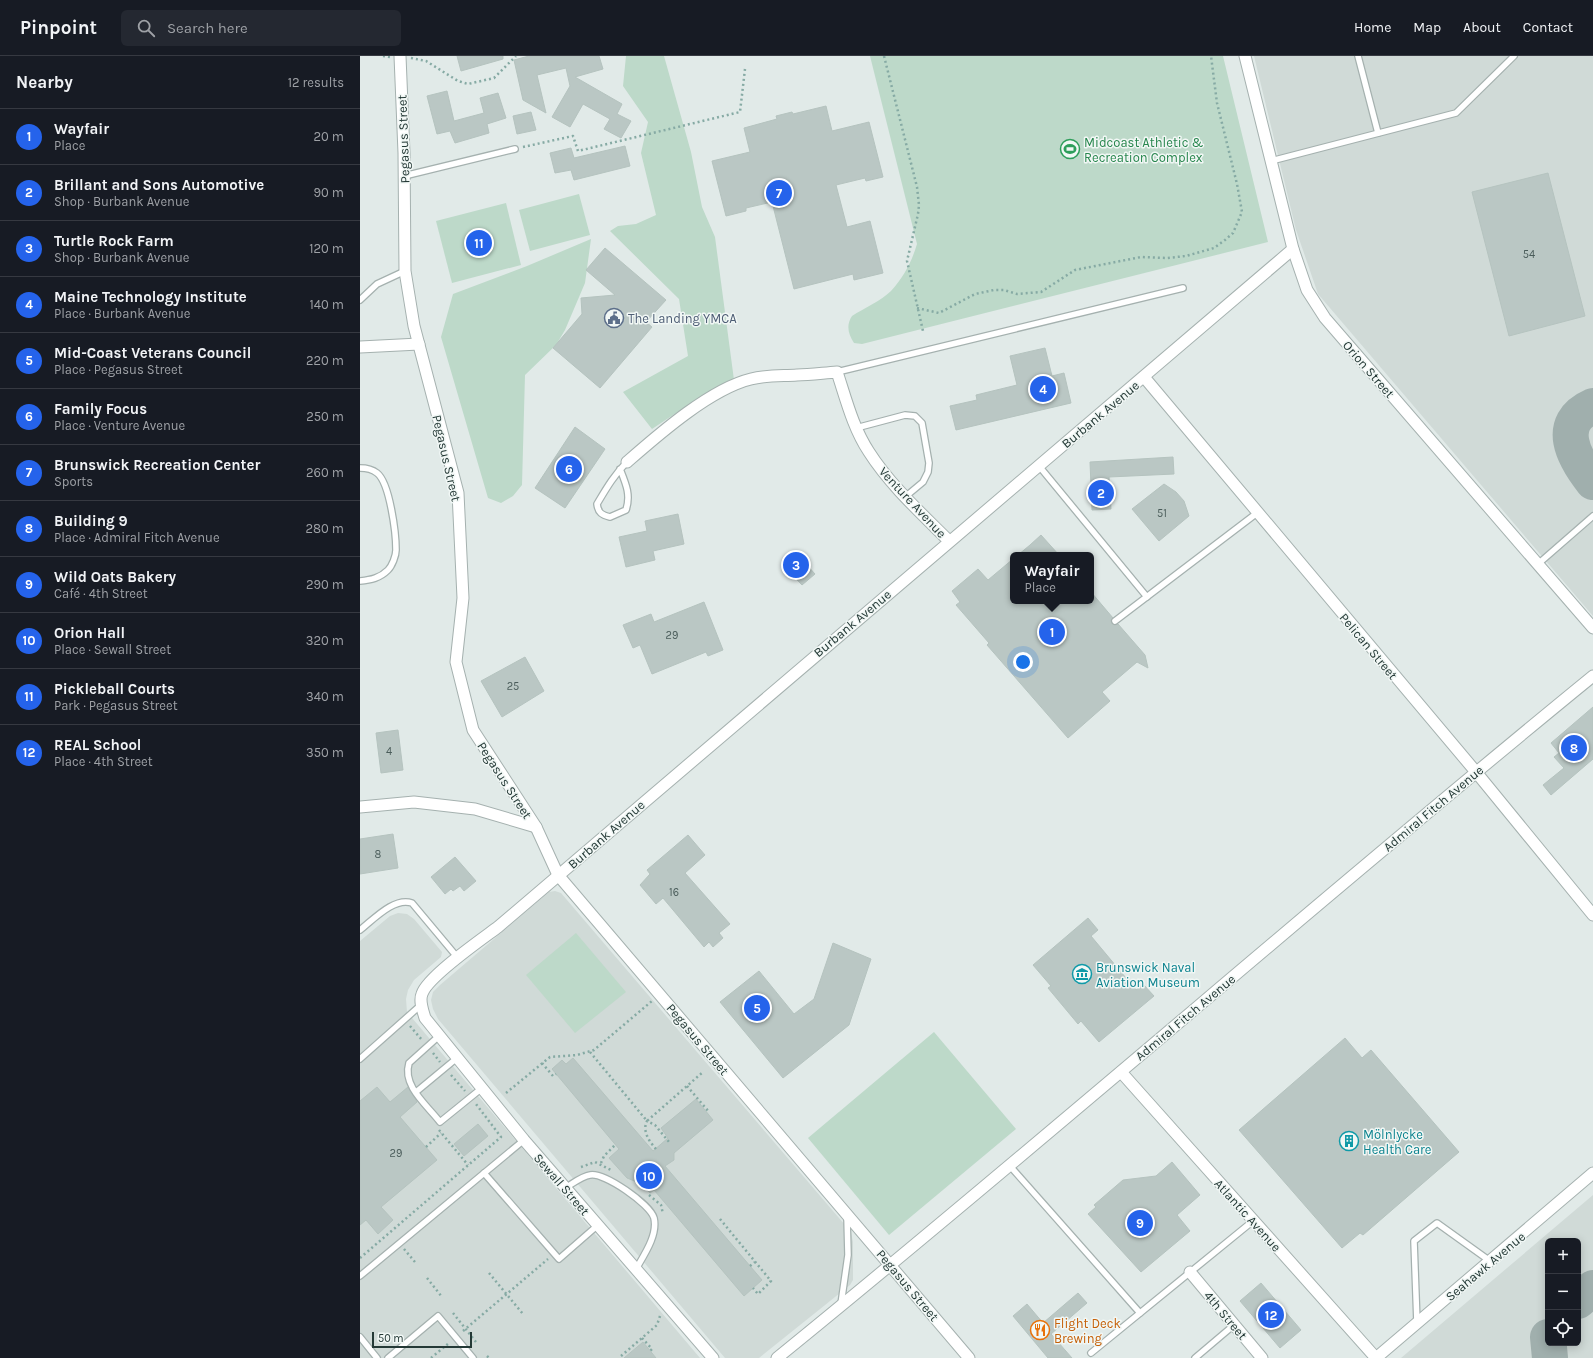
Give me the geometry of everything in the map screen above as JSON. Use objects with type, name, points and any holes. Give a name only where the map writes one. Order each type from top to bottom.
[{"type":"street","name":"Orion Street","points":[[1245,56],[1293,249],[1307,290],[1326,318],[1593,628]]},
{"type":"street","name":"Pegasus Street","points":[[404,57],[405,271],[419,344],[458,493],[463,598],[456,662],[473,730],[536,827],[558,875],[969,1358]]},
{"type":"street","name":"Burbank Avenue","points":[[422,1004],[421,994],[426,985],[558,875],[1293,249]]},
{"type":"street","points":[[360,347],[419,344]]},
{"type":"street","points":[[624,466],[666,428],[710,398],[750,379],[772,375],[837,372]]},
{"type":"street","name":"Venture Avenue","points":[[837,372],[856,428],[868,451],[905,497],[949,541]]},
{"type":"street","name":"Pelican Street","points":[[1144,377],[1476,772],[1593,915]]},
{"type":"street","name":"Admiral Fitch Avenue","points":[[777,1358],[891,1266],[1476,772],[1593,676]]},
{"type":"street","points":[[360,807],[414,802],[475,809],[536,827]]},
{"type":"street","name":"Sewall Street","points":[[422,1004],[425,1018],[524,1140],[713,1358]]},
{"type":"street","name":"Atlantic Avenue","points":[[1121,1072],[1376,1358]]},
{"type":"street","name":"Seahawk Avenue","points":[[1376,1358],[1593,1173]]},
{"type":"street","name":"4th Street","points":[[1190,1272],[1262,1358]]},
{"type":"lane","points":[[1358,56],[1378,133]]},
{"type":"lane","points":[[1271,161],[1456,113],[1514,56]]},
{"type":"lane","points":[[404,176],[515,148]]},
{"type":"lane","points":[[360,300],[377,284],[405,271]]},
{"type":"lane","points":[[837,372],[1183,288]]},
{"type":"lane","points":[[856,428],[904,415],[915,416],[922,423],[929,463],[928,472],[923,482],[905,497]]},
{"type":"lane","points":[[624,466],[629,492],[629,502],[626,510],[610,517],[602,515],[596,504],[624,466]]},
{"type":"lane","points":[[1039,466],[1147,597]]},
{"type":"lane","points":[[360,468],[369,468],[378,474],[385,484],[389,495],[396,551],[389,570],[377,578],[360,581]]},
{"type":"lane","points":[[1115,621],[1257,512]]},
{"type":"lane","points":[[1538,564],[1593,516]]},
{"type":"lane","points":[[360,930],[399,902],[405,901],[412,903],[458,958]]},
{"type":"lane","points":[[360,1059],[422,1004]]},
{"type":"lane","points":[[439,1036],[409,1063],[407,1070],[409,1082],[440,1122],[482,1088]]},
{"type":"lane","points":[[416,1092],[457,1058]]},
{"type":"lane","points":[[360,1276],[524,1140]]},
{"type":"lane","points":[[1010,1166],[1140,1313]]},
{"type":"lane","points":[[484,1173],[559,1259],[598,1225]]},
{"type":"lane","points":[[566,1188],[589,1175],[599,1175],[609,1179],[651,1212],[654,1226],[653,1235],[636,1269]]},
{"type":"lane","points":[[841,1306],[848,1255],[847,1214]]},
{"type":"lane","points":[[1091,1353],[1253,1221]]},
{"type":"lane","points":[[1417,1323],[1414,1242],[1437,1223],[1490,1261]]},
{"type":"lane","points":[[388,1358],[438,1316],[473,1358]]},
{"type":"lane","points":[[1194,1358],[1234,1325]]},
{"type":"lane","points":[[360,1338],[377,1358]]},
{"type":"path","points":[[404,57],[426,61],[458,81],[468,84],[494,78],[516,56]]},
{"type":"path","points":[[884,56],[917,187],[919,205],[918,214],[907,261],[923,331]]},
{"type":"path","points":[[917,308],[939,312],[975,294],[994,290],[1004,290],[1017,294],[1041,292],[1075,270],[1141,257],[1167,258],[1186,256],[1214,248],[1225,240],[1233,233],[1242,212],[1237,184],[1217,103],[1211,56]]},
{"type":"path","points":[[515,148],[573,136],[578,151],[740,112],[745,69]]},
{"type":"path","points":[[506,1093],[550,1057],[577,1055],[590,1052],[660,995]]},
{"type":"path","points":[[360,1258],[501,1137],[404,1019]]},
{"type":"path","points":[[590,1052],[647,1121],[655,1125],[669,1142]]},
{"type":"path","points":[[542,1062],[553,1076],[556,1074]]},
{"type":"path","points":[[656,1149],[647,1135],[645,1124],[703,1072]]},
{"type":"path","points":[[687,1086],[709,1112]]},
{"type":"path","points":[[426,1147],[441,1133]]},
{"type":"path","points":[[601,1163],[604,1156],[616,1144]]},
{"type":"path","points":[[720,1219],[771,1281],[758,1294],[753,1288]]},
{"type":"path","points":[[404,1249],[415,1262]]},
{"type":"path","points":[[464,1329],[548,1259]]},
{"type":"path","points":[[750,1266],[755,1262]]},
{"type":"path","points":[[489,1273],[523,1314]]},
{"type":"path","points":[[427,1278],[442,1297]]},
{"type":"path","points":[[453,1313],[464,1329],[476,1342]]},
{"type":"path","points":[[621,1356],[657,1325],[661,1316]]},
{"type":"path","points":[[642,1338],[652,1349],[650,1351]]},
{"type":"path","points":[[431,1358],[451,1341]]},
{"type":"shaded area","points":[[1254,56],[1593,56],[1593,616],[1318,294],[1296,230]]},
{"type":"shaded area","points":[[555,891],[561,893],[851,1232],[853,1242],[853,1280],[850,1285],[759,1358],[725,1358],[438,1019],[433,1009],[431,1000],[433,992],[440,985],[549,892]]},
{"type":"shaded area","points":[[398,913],[407,914],[414,919],[442,952],[441,957],[414,980],[408,990],[406,999],[407,1012],[700,1358],[360,1358],[360,941],[390,916]]},
{"type":"shaded area","points":[[1593,1195],[1593,1358],[1401,1358]]},
{"type":"green space","points":[[626,56],[664,56],[691,152],[702,207],[715,237],[734,380],[679,411],[652,429],[623,392],[688,356],[679,299],[610,231],[618,226],[636,224],[656,215],[641,153],[648,122],[623,86]]},
{"type":"green space","name":"Midcoast Athletic & Recreation Complex","points":[[870,56],[1223,56],[1268,242],[862,344],[854,343],[848,330],[850,319],[852,316],[887,295],[891,291],[907,269],[917,244]]},
{"type":"green space","points":[[579,194],[590,235],[530,251],[519,210]]},
{"type":"green space","points":[[506,203],[521,265],[452,283],[436,221]]},
{"type":"green space","points":[[591,239],[585,283],[565,330],[556,345],[525,375],[522,485],[513,496],[501,503],[488,498],[441,337],[453,294],[527,266]]},
{"type":"green space","points":[[576,933],[626,992],[575,1033],[526,975]]},
{"type":"green space","points":[[934,1032],[1016,1129],[889,1235],[808,1138]]},
{"type":"building","points":[[457,56],[503,56],[503,59],[461,71]]},
{"type":"building","points":[[529,56],[599,56],[603,69],[575,77],[622,104],[617,114],[631,121],[621,138],[604,129],[610,119],[583,104],[570,127],[552,117],[570,86],[566,68],[537,75],[546,113],[523,100],[514,60]]},
{"type":"building","points":[[447,91],[454,121],[484,113],[480,98],[498,93],[506,118],[487,124],[489,133],[455,143],[450,131],[437,134],[427,96]]},
{"type":"building","points":[[826,106],[832,131],[869,122],[883,177],[866,181],[865,178],[836,185],[847,227],[870,221],[883,273],[854,280],[853,274],[794,289],[772,202],[746,208],[746,211],[726,216],[712,161],[750,152],[744,128],[777,119],[776,116],[792,112],[793,114]]},
{"type":"building","points":[[531,112],[536,130],[517,134],[513,116]]},
{"type":"building","points":[[625,146],[630,166],[574,180],[571,170],[555,173],[550,153],[571,148],[574,158]]},
{"type":"building","points":[[1548,173],[1585,316],[1509,336],[1472,192]]},
{"type":"building","name":"The Landing YMCA","points":[[605,248],[666,300],[646,322],[652,327],[600,388],[553,348],[582,314],[581,298],[615,295],[586,270]]},
{"type":"building","points":[[1045,348],[1052,376],[1064,373],[1071,403],[956,430],[950,406],[977,400],[976,395],[1017,385],[1010,356]]},
{"type":"building","points":[[575,427],[605,449],[565,508],[535,488]]},
{"type":"building","points":[[1173,457],[1174,474],[1109,477],[1111,509],[1092,510],[1090,462]]},
{"type":"building","points":[[1164,484],[1176,492],[1184,501],[1189,516],[1159,541],[1132,509]]},
{"type":"building","points":[[678,514],[684,544],[653,551],[655,560],[626,567],[619,537],[647,531],[645,521]]},
{"type":"building","points":[[1041,535],[1056,552],[1022,552]]},
{"type":"building","points":[[797,554],[815,574],[802,585],[784,566]]},
{"type":"building","points":[[1010,562],[1010,604],[1094,604],[1094,596],[1113,618],[1112,624],[1118,624],[1145,655],[1148,668],[1137,662],[1102,692],[1110,701],[1068,738],[987,645],[989,643],[956,605],[960,602],[952,591],[978,569],[988,580]]},
{"type":"building","points":[[704,602],[723,650],[708,656],[706,652],[652,674],[640,645],[633,648],[623,625],[651,614],[654,622]]},
{"type":"building","points":[[525,657],[544,691],[502,717],[481,681]]},
{"type":"building","points":[[1593,707],[1593,759],[1551,795],[1543,785],[1564,768],[1554,757],[1559,753],[1551,743]]},
{"type":"building","points":[[398,730],[403,770],[381,773],[376,733]]},
{"type":"building","points":[[393,834],[398,868],[360,874],[360,839]]},
{"type":"building","points":[[688,835],[705,855],[685,873],[730,924],[719,933],[723,938],[713,947],[709,942],[704,947],[663,898],[656,904],[640,885],[650,874],[647,870]]},
{"type":"building","points":[[455,857],[476,881],[464,891],[460,886],[453,891],[451,889],[445,894],[431,877]]},
{"type":"building","name":"Brunswick Naval Aviation Museum","points":[[1088,918],[1098,930],[1091,936],[1136,990],[1143,984],[1154,996],[1099,1042],[1081,1021],[1078,1024],[1048,988],[1051,986],[1033,965]]},
{"type":"building","points":[[833,943],[871,959],[849,1025],[783,1078],[720,1002],[759,971],[794,1014],[814,999]]},
{"type":"building","name":"Mölnlycke Health Care","points":[[1345,1038],[1362,1058],[1371,1050],[1459,1152],[1363,1235],[1360,1233],[1342,1248],[1239,1130]]},
{"type":"building","points":[[573,1058],[653,1151],[668,1138],[661,1128],[696,1099],[713,1120],[674,1153],[674,1160],[665,1166],[762,1280],[744,1296],[654,1190],[650,1193],[642,1184],[627,1178],[609,1158],[619,1149],[552,1069],[562,1060],[566,1064]]},
{"type":"building","points":[[377,1087],[390,1102],[408,1087],[417,1102],[400,1117],[437,1160],[381,1207],[393,1220],[378,1234],[366,1220],[360,1225],[360,1101]]},
{"type":"building","points":[[478,1124],[488,1136],[464,1156],[454,1144]]},
{"type":"building","points":[[1172,1162],[1200,1195],[1177,1215],[1190,1231],[1141,1272],[1088,1214],[1096,1207],[1094,1205],[1123,1180],[1156,1176]]},
{"type":"building","points":[[1261,1283],[1301,1330],[1280,1348],[1240,1301]]},
{"type":"building","name":"Flight Deck Brewing","points":[[1078,1293],[1087,1303],[1051,1334],[1072,1358],[1048,1358],[1013,1316],[1027,1304],[1043,1323]]},
{"type":"building","points":[[643,1342],[656,1358],[624,1358]]},
{"type":"taxiway","points":[[1593,406],[1581,413],[1574,422],[1571,431],[1571,441],[1574,452],[1593,482]]},
{"type":"taxiway","points":[[1581,1298],[1593,1288]]},
{"type":"taxiway","points":[[1549,1346],[1550,1358]]},
{"type":"place","name":"Midcoast Athletic & Recreation Complex","points":[[1070,149]]},
{"type":"place","name":"Brunswick Recreation Center","points":[[779,193]]},
{"type":"place","name":"Pickleball Courts","points":[[479,243]]},
{"type":"place","name":"The Landing YMCA","points":[[614,318]]},
{"type":"place","name":"Maine Technology Institute","points":[[1043,389]]},
{"type":"place","name":"Family Focus","points":[[569,469]]},
{"type":"place","name":"Brillant and Sons Automotive","points":[[1101,493]]},
{"type":"place","name":"Turtle Rock Farm","points":[[796,565]]},
{"type":"place","name":"Wayfair","points":[[1052,632]]},
{"type":"place","name":"Building 9","points":[[1574,748]]},
{"type":"place","name":"Brunswick Naval Aviation Museum","points":[[1082,974]]},
{"type":"place","name":"Mid-Coast Veterans Council","points":[[757,1008]]},
{"type":"place","name":"Mölnlycke Health Care","points":[[1349,1141]]},
{"type":"place","name":"Orion Hall","points":[[649,1176]]},
{"type":"place","name":"Wild Oats Bakery","points":[[1140,1223]]},
{"type":"place","name":"REAL School","points":[[1271,1315]]},
{"type":"place","name":"Flight Deck Brewing","points":[[1040,1330]]}]
